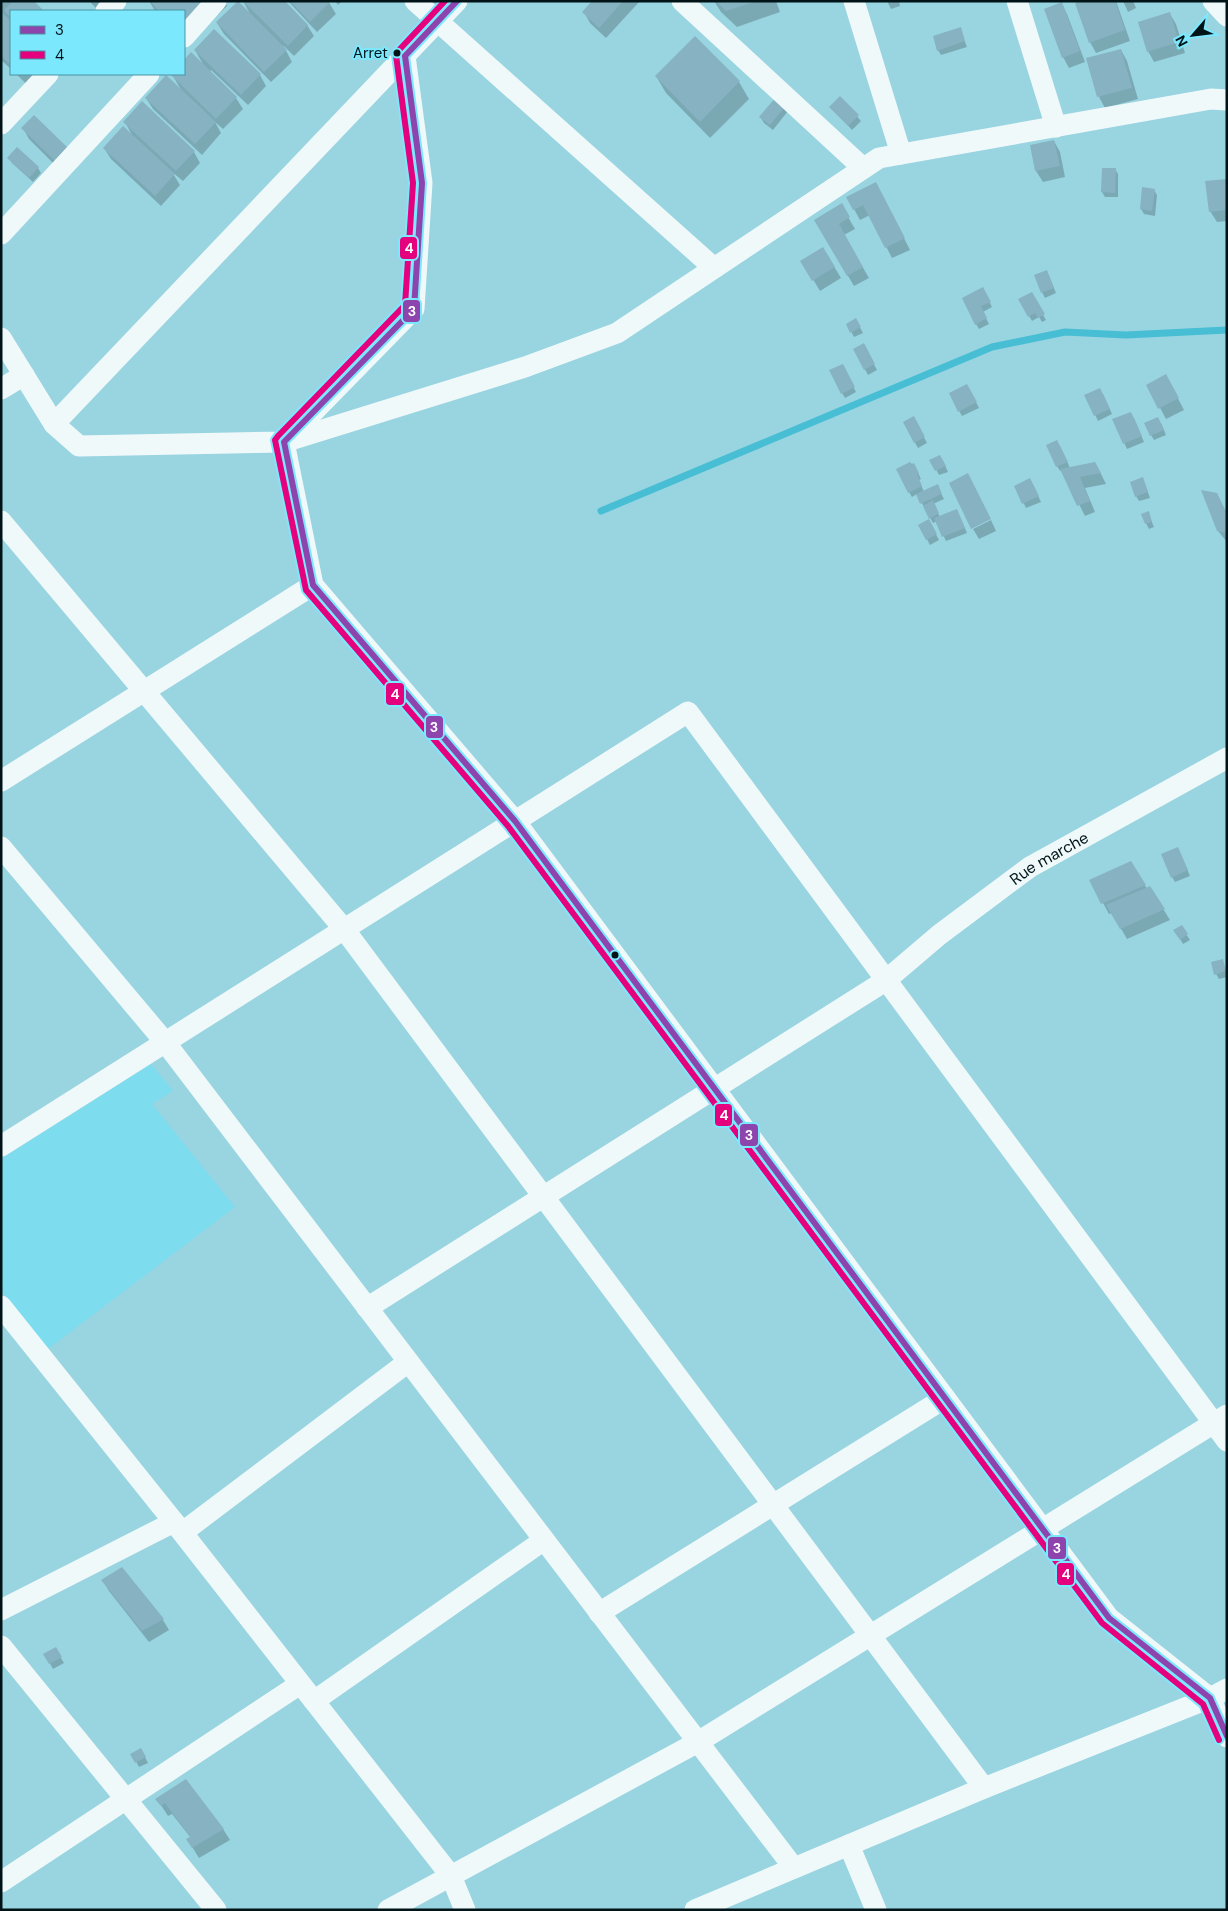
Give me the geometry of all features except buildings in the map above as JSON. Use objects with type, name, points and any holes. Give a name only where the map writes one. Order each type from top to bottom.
[{"type":"street","points":[[107,10],[116,1]]},
{"type":"street","points":[[185,36],[216,1]]},
{"type":"street","points":[[415,1],[714,268]]},
{"type":"street","points":[[54,424],[457,1]]},
{"type":"street","points":[[682,1],[863,168]]},
{"type":"street","points":[[854,1],[901,154]]},
{"type":"street","points":[[1017,1],[1056,127]]},
{"type":"street","points":[[1213,1],[1227,16]]},
{"type":"street","points":[[284,442],[414,308],[422,183],[405,56]]},
{"type":"street","points":[[1,124],[47,75]]},
{"type":"street","points":[[1,234],[148,75]]},
{"type":"street","points":[[1,338],[54,424],[78,446],[284,442],[524,368],[617,333],[879,158],[1211,99],[1227,100]]},
{"type":"street","points":[[1,389],[24,375]]},
{"type":"street","points":[[284,442],[313,585],[515,821],[1109,1618],[1218,1694],[1227,1737]]},
{"type":"street","points":[[1,521],[344,929],[984,1788]]},
{"type":"street","points":[[1,782],[313,585]]},
{"type":"street","points":[[1,1146],[688,712],[885,980],[1220,1420],[1227,1442]]},
{"type":"street","name":"Rue marche","points":[[367,1308],[885,980],[939,935],[1030,866],[1227,758]]},
{"type":"street","points":[[1,847],[166,1042],[794,1868]]},
{"type":"street","points":[[1,1306],[178,1527],[451,1876],[466,1910]]},
{"type":"street","points":[[1,1610],[178,1527],[408,1362]]},
{"type":"street","points":[[599,1613],[945,1398]]},
{"type":"street","points":[[388,1910],[698,1742],[1220,1420]]},
{"type":"street","points":[[314,1702],[544,1540]]},
{"type":"street","points":[[1,1646],[216,1910]]},
{"type":"street","points":[[1,1882],[300,1684]]},
{"type":"street","points":[[695,1910],[984,1788],[1218,1694]]},
{"type":"street","points":[[849,1844],[876,1910]]},
{"type":"shaded area","points":[[151,1064],[173,1091],[152,1104],[235,1207],[48,1349],[1,1291],[1,1159]]},
{"type":"waterway","points":[[601,511],[992,347],[1065,332],[1126,335],[1227,330]]},
{"type":"transit line","name":"4","points":[[445,1],[396,55],[413,183],[405,305],[275,440],[306,590],[508,826],[1102,1623],[1203,1704],[1219,1740]]},
{"type":"transit line","name":"3","points":[[405,56],[457,1]]},
{"type":"transit line","name":"3","points":[[405,56],[422,183],[414,309],[284,442],[313,585],[515,821],[1109,1618],[1210,1698],[1227,1736]]},
{"type":"place","name":"Arret","points":[[397,53]]}]
